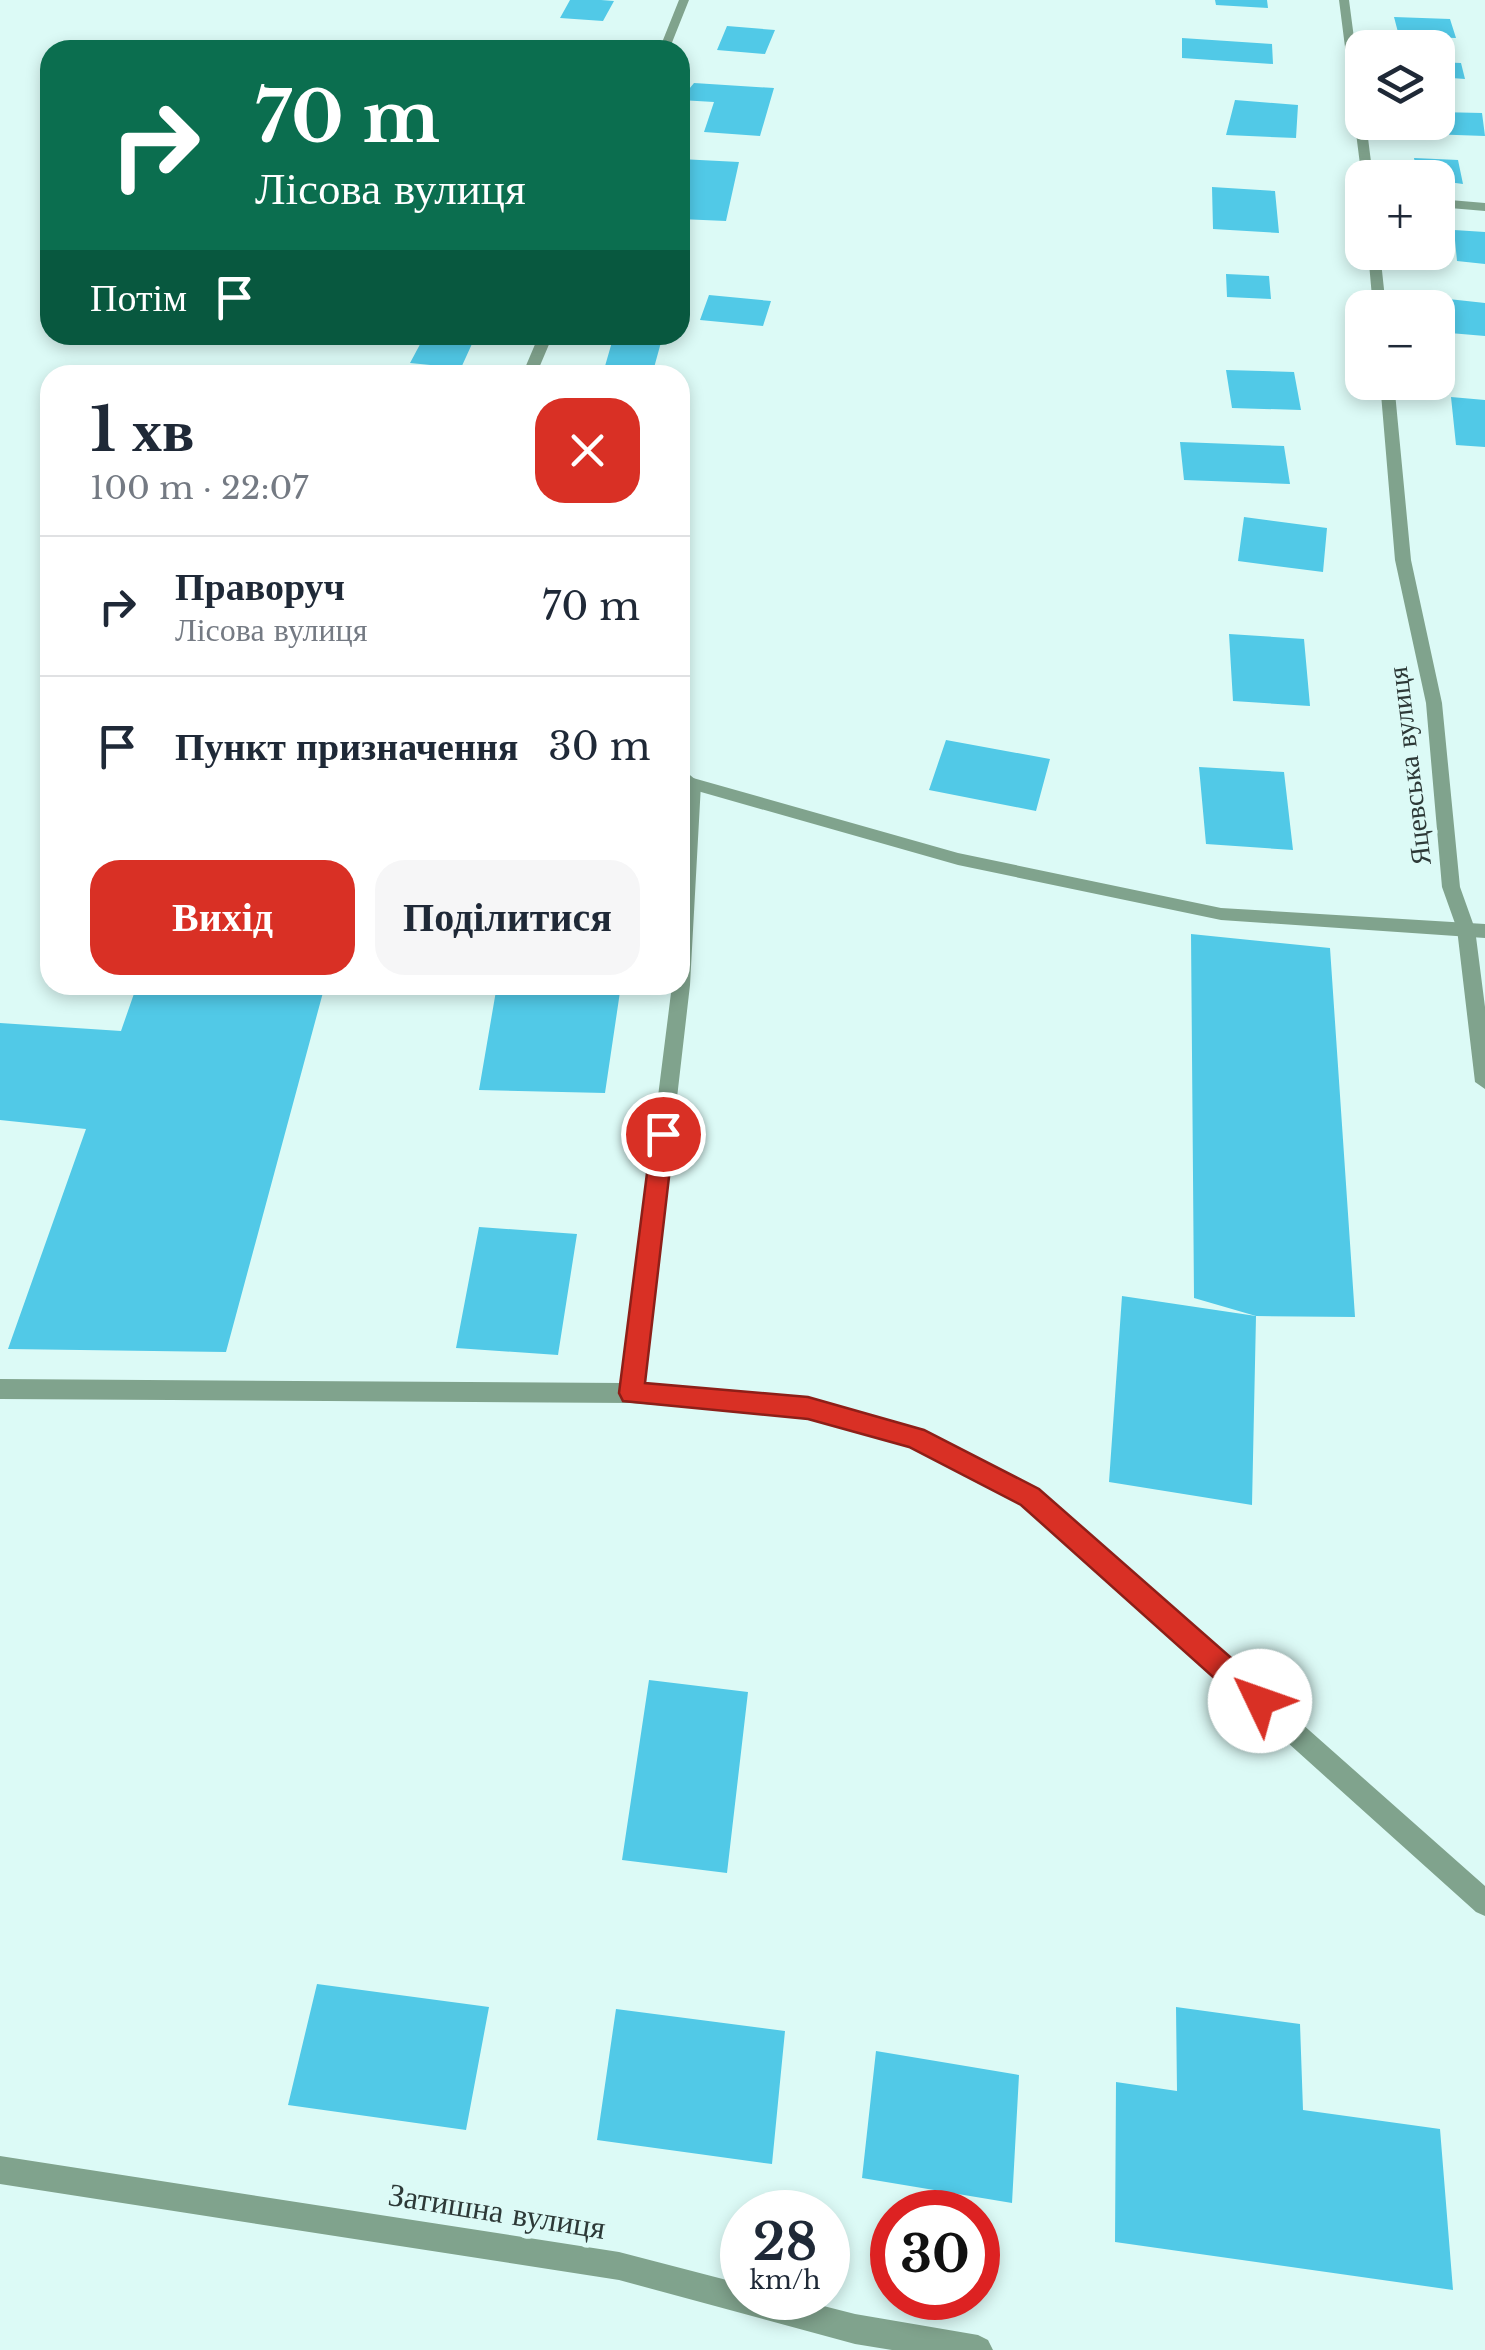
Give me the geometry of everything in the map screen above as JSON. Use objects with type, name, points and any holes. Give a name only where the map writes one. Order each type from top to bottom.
[{"type":"street","points":[[668,40],[684,0]]},
{"type":"street","points":[[1344,0],[1365,160]]},
{"type":"street","points":[[1455,204],[1485,207]]},
{"type":"street","name":"Яцевська вулиця","points":[[1389,400],[1403,560],[1434,703],[1451,887],[1476,930],[1485,1082]]},
{"type":"street","points":[[690,780],[958,858],[1221,914],[1476,930]]},
{"type":"street","points":[[632,1393],[680,995]]},
{"type":"street","points":[[0,1389],[632,1393],[808,1408],[915,1438],[1030,1497],[1485,1903]]},
{"type":"street","name":"Затишна вулиця","points":[[0,2170],[620,2266],[853,2340],[978,2350]]},
{"type":"building","points":[[570,0],[614,1],[603,21],[560,18]]},
{"type":"building","points":[[1215,0],[1267,0],[1268,8],[1216,5]]},
{"type":"building","points":[[1394,17],[1450,19],[1453,30],[1397,30]]},
{"type":"building","points":[[727,26],[775,30],[765,54],[717,50]]},
{"type":"building","points":[[1182,38],[1272,44],[1273,64],[1182,58]]},
{"type":"building","points":[[1455,63],[1461,63],[1465,79],[1455,78]]},
{"type":"building","points":[[694,83],[774,88],[760,136],[704,132],[714,102],[690,101]]},
{"type":"building","points":[[1235,100],[1298,105],[1296,138],[1226,135]]},
{"type":"building","points":[[1455,112],[1482,113],[1485,136],[1455,135]]},
{"type":"building","points":[[1414,158],[1458,160],[1463,184],[1455,183],[1455,160]]},
{"type":"building","points":[[690,160],[739,162],[726,221],[690,219]]},
{"type":"building","points":[[1212,187],[1275,191],[1279,233],[1213,229]]},
{"type":"building","points":[[1455,230],[1485,232],[1485,264],[1457,261]]},
{"type":"building","points":[[1226,274],[1269,276],[1271,299],[1227,297]]},
{"type":"building","points":[[709,295],[771,301],[763,326],[700,320]]},
{"type":"building","points":[[1455,300],[1485,303],[1485,336],[1455,333]]},
{"type":"building","points":[[420,345],[471,345],[462,365],[410,363]]},
{"type":"building","points":[[611,345],[660,345],[655,365],[605,365]]},
{"type":"building","points":[[1226,370],[1294,372],[1301,410],[1232,408]]},
{"type":"building","points":[[1451,400],[1485,400],[1485,447],[1456,445]]},
{"type":"building","points":[[1180,442],[1284,446],[1290,484],[1184,480]]},
{"type":"building","points":[[1244,517],[1327,528],[1323,572],[1238,561]]},
{"type":"building","points":[[1229,634],[1304,639],[1310,706],[1233,701]]},
{"type":"building","points":[[946,740],[1050,759],[1036,811],[929,790]]},
{"type":"building","points":[[1199,767],[1284,772],[1293,850],[1206,844]]},
{"type":"building","points":[[1191,934],[1330,948],[1355,1317],[1256,1316],[1194,1298]]},
{"type":"building","points":[[134,995],[322,995],[226,1352],[8,1349],[86,1129],[0,1120],[0,1023],[121,1031]]},
{"type":"building","points":[[495,995],[620,995],[605,1093],[479,1090]]},
{"type":"building","points":[[479,1227],[577,1234],[558,1355],[456,1348]]},
{"type":"building","points":[[1122,1296],[1256,1316],[1252,1505],[1109,1482]]},
{"type":"building","points":[[649,1680],[748,1692],[727,1873],[622,1860]]},
{"type":"building","points":[[317,1984],[489,2007],[466,2130],[288,2105]]},
{"type":"building","points":[[1176,2007],[1300,2024],[1303,2110],[1440,2129],[1453,2290],[1115,2242],[1116,2082],[1177,2091]]},
{"type":"building","points":[[616,2009],[785,2031],[772,2164],[597,2140]]},
{"type":"building","points":[[876,2051],[1019,2075],[1012,2203],[1000,2201],[1000,2190],[934,2190],[862,2178]]},
{"type":"route","points":[[663,1134],[632,1393],[808,1408],[915,1438],[1030,1497],[1260,1701]]}]
